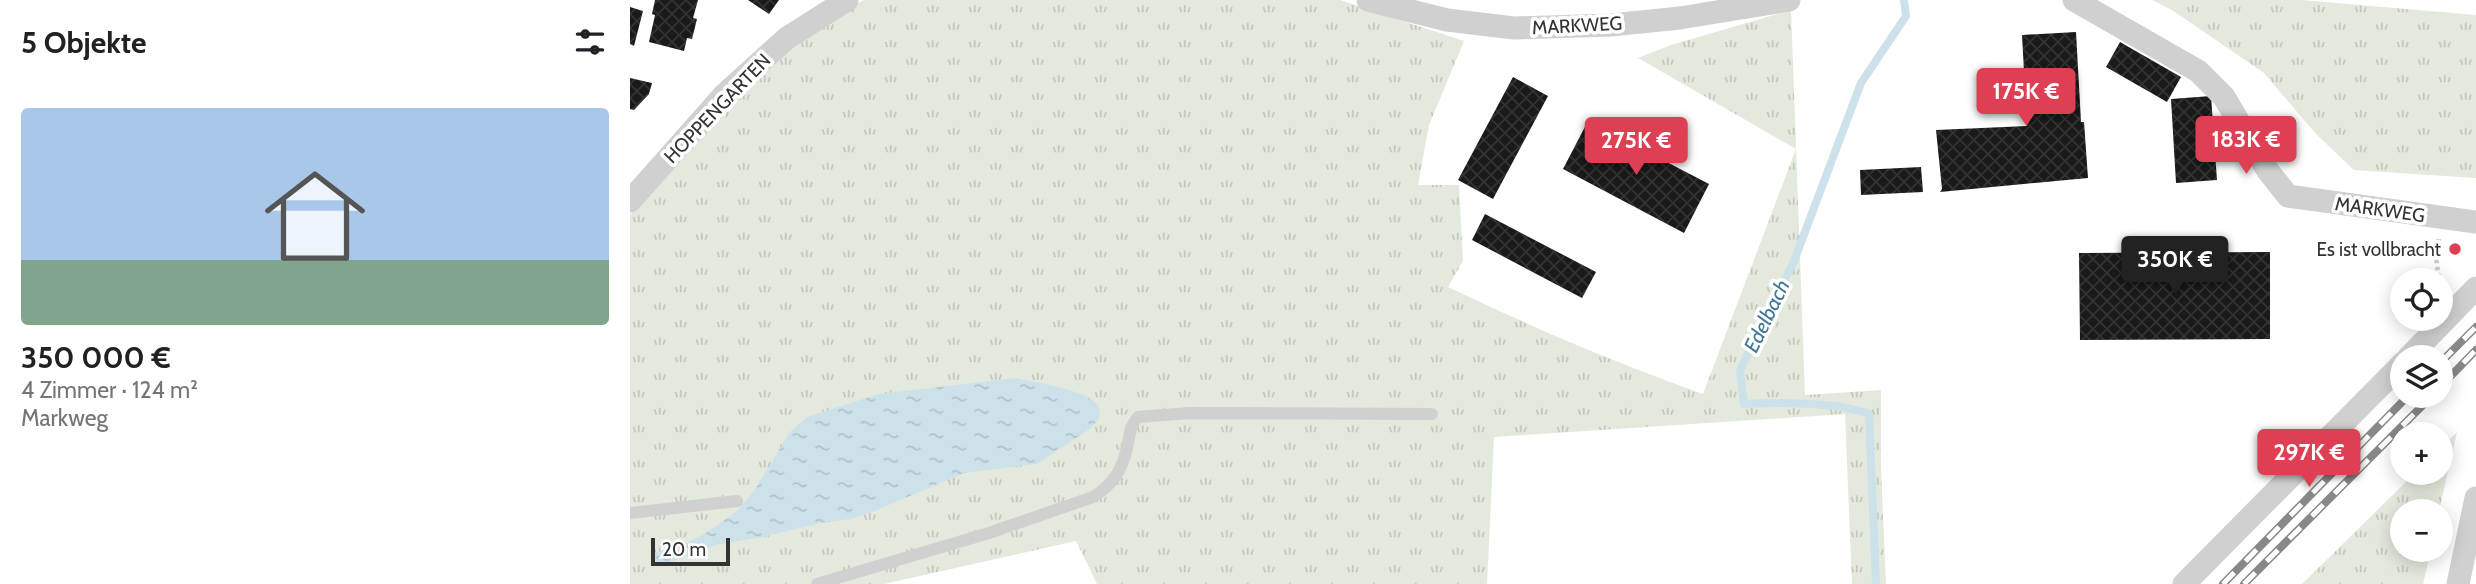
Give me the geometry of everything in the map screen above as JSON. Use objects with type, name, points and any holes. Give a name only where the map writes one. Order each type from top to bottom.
[{"type":"street","name":"HOPPENGARTEN","points":[[630,201],[726,94],[787,38],[847,0]]},
{"type":"street","name":"MARKWEG","points":[[1368,0],[1447,20],[1514,28],[1611,25],[1680,18],[1788,0]]},
{"type":"street","name":"MARKWEG","points":[[2074,0],[2198,71],[2224,96],[2268,171],[2288,196],[2476,222]]},
{"type":"street","points":[[2421,345],[2476,288]]},
{"type":"street","points":[[2184,584],[2390,376]]},
{"type":"street","points":[[2458,584],[2476,498]]},
{"type":"lane","points":[[817,584],[989,533],[1093,497],[1108,487],[1119,472],[1132,424],[1138,417],[1189,413],[1432,414]]},
{"type":"lane","points":[[630,513],[737,501]]},
{"type":"path","points":[[2438,268],[2442,217]]},
{"type":"green space","points":[[864,0],[1340,0],[1464,41],[1429,125],[1418,185],[1459,185],[1463,261],[1448,287],[1574,344],[1703,394],[1796,149],[1638,58],[1671,45],[1791,10],[1805,395],[1881,390],[1886,584],[1852,584],[1845,414],[1494,437],[1487,584],[1097,584],[1076,541],[884,584],[630,584],[630,215],[709,125],[766,68],[829,20]]},
{"type":"green space","points":[[2152,0],[2301,0],[2476,15],[2476,178],[2354,170],[2316,134],[2264,73],[2172,10]]},
{"type":"green space","points":[[2403,485],[2445,485],[2442,499],[2390,499],[2390,562],[2428,562],[2423,584],[2302,584]]},
{"type":"water","points":[[1016,378],[1086,396],[1099,408],[1099,419],[1091,428],[1037,464],[964,473],[850,519],[716,545],[669,563],[659,564],[655,561],[654,553],[677,548],[706,533],[736,512],[754,491],[790,432],[807,417],[879,394]]},
{"type":"building","points":[[655,0],[698,0],[693,18],[697,19],[692,39],[687,38],[684,51],[649,42],[655,15],[652,14]]},
{"type":"building","points":[[748,0],[779,0],[769,14]]},
{"type":"building","points":[[630,7],[643,11],[634,46],[630,44]]},
{"type":"building","points":[[2076,32],[2081,122],[2084,122],[2088,178],[1940,192],[1942,189],[1936,130],[2027,126],[2022,35]]},
{"type":"building","points":[[2120,42],[2181,77],[2167,102],[2106,67]]},
{"type":"building","points":[[1513,77],[1548,96],[1493,199],[1458,180]]},
{"type":"building","points":[[630,78],[652,83],[649,94],[634,110],[630,109]]},
{"type":"building","points":[[2211,96],[2217,180],[2176,183],[2171,99]]},
{"type":"building","points":[[1588,121],[1709,184],[1684,233],[1563,169]]},
{"type":"building","points":[[1921,167],[1923,192],[1861,195],[1860,170]]},
{"type":"building","points":[[1485,214],[1596,272],[1582,298],[1472,240]]},
{"type":"building","points":[[2270,252],[2270,339],[2080,340],[2079,253]]},
{"type":"waterway","name":"Edelbach","points":[[1876,584],[1869,414],[1825,405],[1744,404],[1740,370],[1794,261],[1861,83],[1906,16],[1904,0]]},
{"type":"railway","points":[[2453,350],[2476,327]]},
{"type":"railway","points":[[2453,374],[2476,350]]},
{"type":"railway","points":[[2223,584],[2396,408]]},
{"type":"railway","points":[[2244,584],[2420,408]]},
{"type":"place","name":"Es ist vollbracht","points":[[2455,249]]}]
